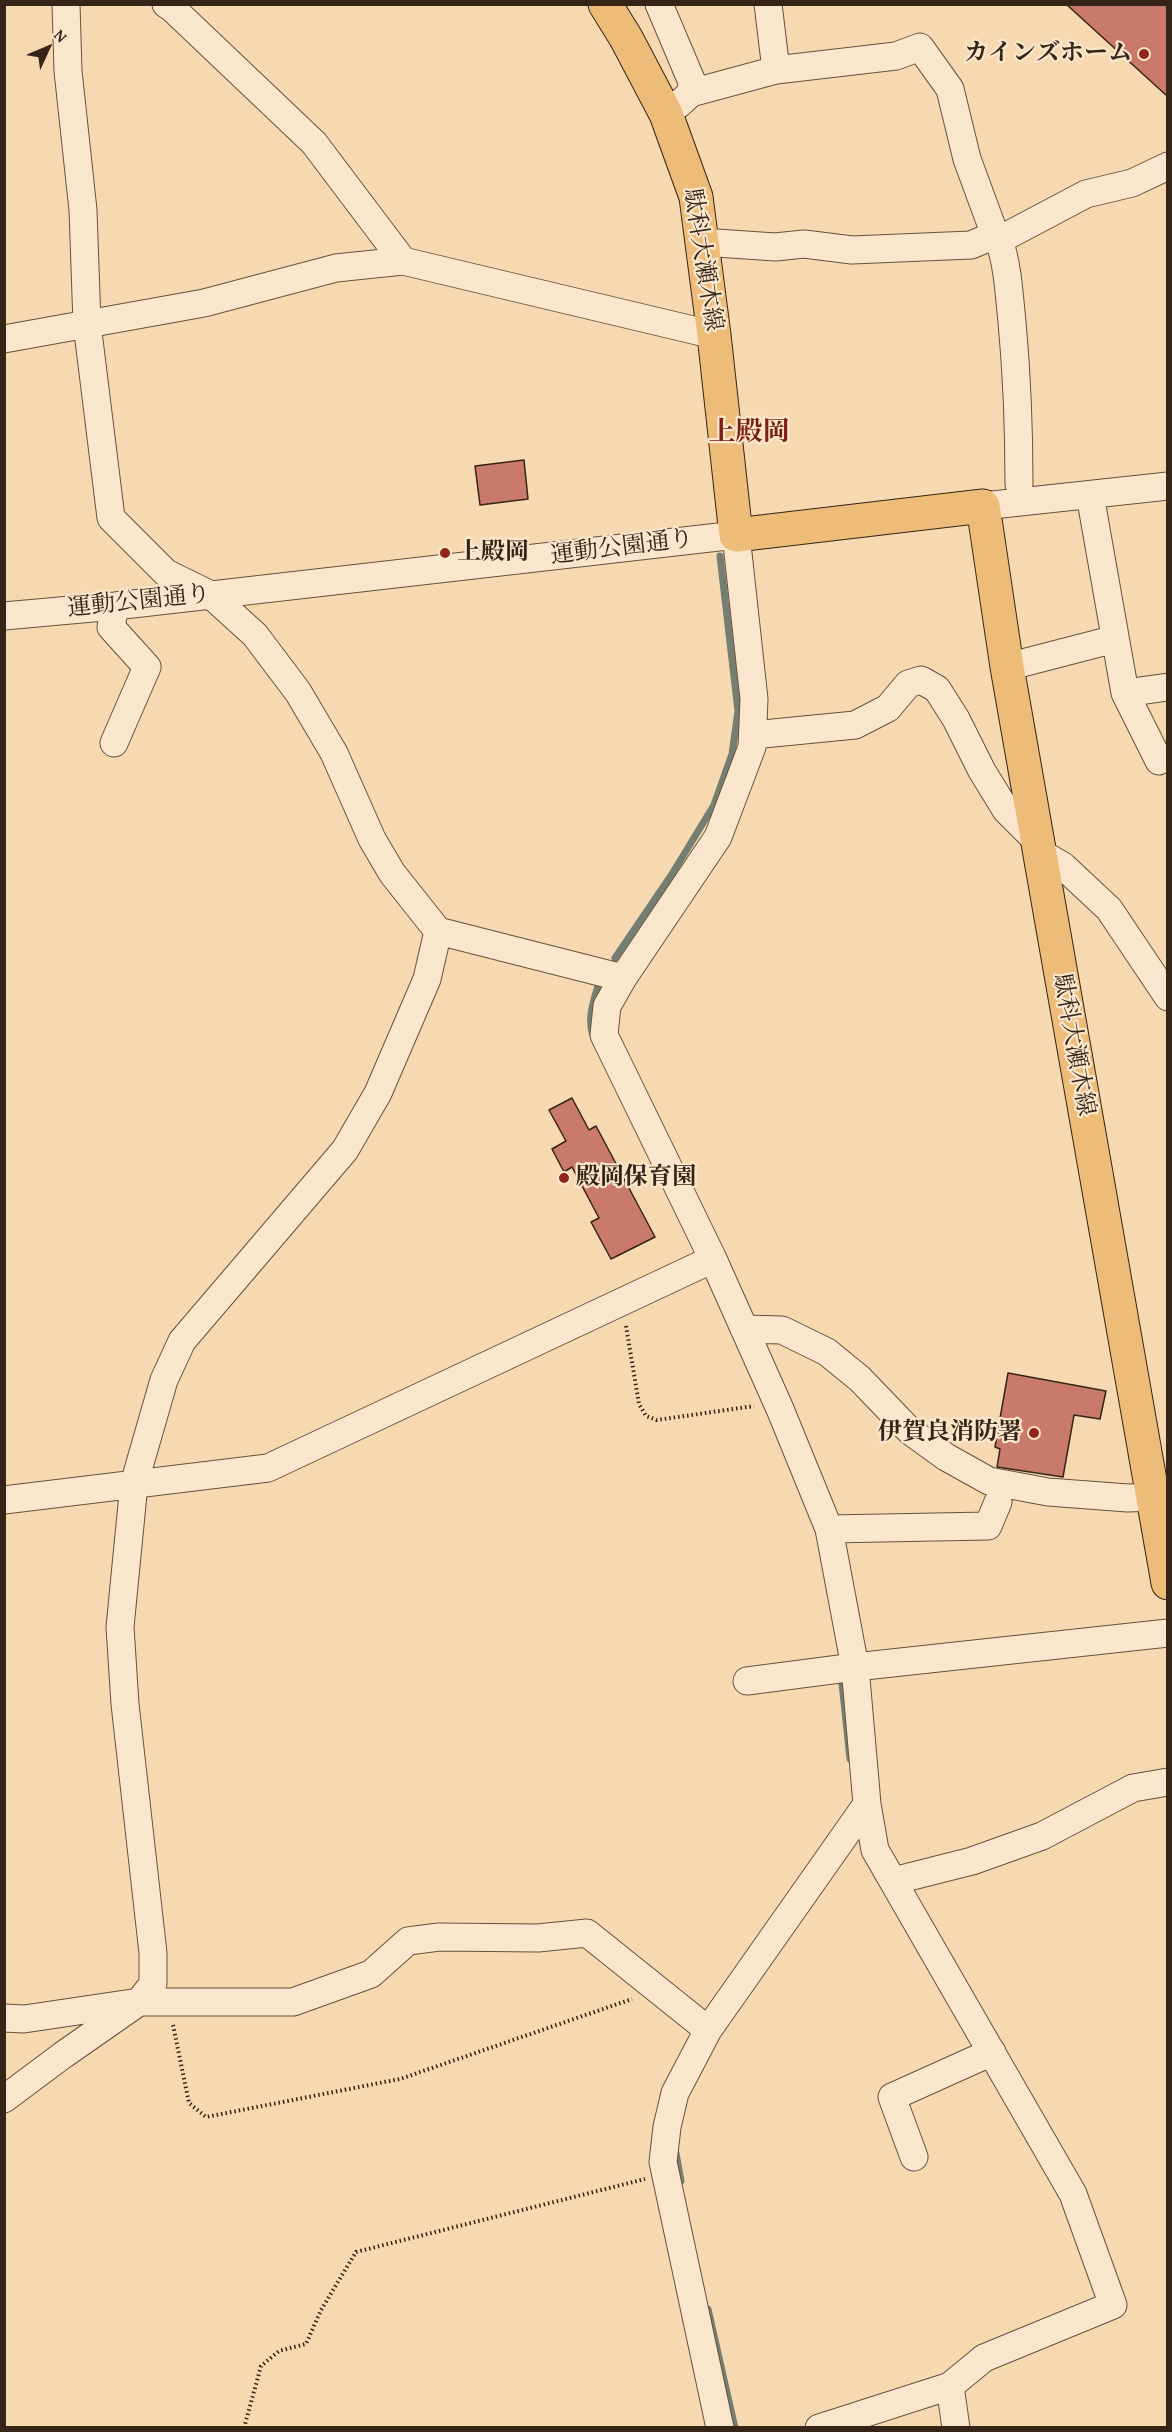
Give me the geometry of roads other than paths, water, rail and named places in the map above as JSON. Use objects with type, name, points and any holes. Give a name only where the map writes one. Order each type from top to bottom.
[{"type":"main road","name":"駄科大瀬木線","points":[[605,4],[626,38],[666,114],[696,197],[736,535]]},
{"type":"main road","name":"駄科大瀬木線","points":[[983,506],[1006,667],[1167,1583]]},
{"type":"main road","name":"運動公園通り","points":[[736,535],[983,506]]},
{"type":"street","points":[[66,4],[68,71],[83,210],[87,324],[111,518],[166,573],[211,595],[255,635],[298,692],[333,753],[372,839],[392,873],[438,931],[622,978]]},
{"type":"street","points":[[166,4],[314,143],[403,261]]},
{"type":"street","points":[[659,4],[692,82],[691,93]]},
{"type":"street","points":[[768,4],[776,70]]},
{"type":"street","points":[[666,114],[691,93],[776,70],[896,56],[920,47],[950,89],[967,159],[1004,255],[1019,407],[1019,484]]},
{"type":"street","points":[[702,242],[775,247],[804,244],[852,250],[971,245],[997,237],[1086,194],[1132,183],[1167,166]]},
{"type":"street","points":[[4,339],[204,303],[336,268],[403,261],[714,335]]},
{"type":"street","name":"運動公園通り","points":[[983,506],[1167,486]]},
{"type":"street","points":[[1090,495],[1125,693],[1159,761]]},
{"type":"street","points":[[736,535],[754,699],[752,747],[718,837],[622,978],[607,1006],[604,1035],[713,1259],[780,1408],[829,1529],[845,1668],[874,1850],[1073,2194],[1113,2305],[984,2358],[950,2386],[819,2427]]},
{"type":"street","name":"運動公園通り","points":[[8,622],[115,606],[736,535]]},
{"type":"street","points":[[114,743],[147,667],[111,627],[115,606]]},
{"type":"street","points":[[1006,667],[1115,639]]},
{"type":"street","points":[[753,735],[855,725],[888,708],[908,684],[921,680],[937,689],[1006,810],[1038,846],[1109,909],[1167,997]]},
{"type":"street","points":[[1125,693],[1167,687]]},
{"type":"street","points":[[4,2099],[139,2002],[153,1984],[153,1953],[125,1704],[120,1627],[134,1484],[164,1380],[182,1341],[345,1150],[383,1082],[427,979],[438,931]]},
{"type":"street","points":[[4,1500],[268,1468],[713,1259]]},
{"type":"street","points":[[744,1329],[783,1330],[827,1352],[860,1379],[910,1431],[946,1457],[990,1482],[1048,1492],[1128,1498],[1152,1497]]},
{"type":"street","points":[[829,1529],[988,1526],[998,1502]]},
{"type":"street","points":[[747,1681],[1167,1633]]},
{"type":"street","points":[[893,1881],[972,1861],[1042,1836],[1133,1788],[1167,1782]]},
{"type":"street","points":[[720,2427],[663,2162],[667,2127],[675,2092],[708,2030],[867,1804]]},
{"type":"street","points":[[4,2018],[24,2019],[139,2002],[293,2002],[371,1974],[408,1941],[439,1937],[538,1938],[587,1934],[708,2030]]},
{"type":"street","points":[[914,2157],[892,2097],[992,2052]]},
{"type":"street","points":[[950,2386],[956,2427]]},
{"type":"waterway","points":[[615,958],[672,874],[714,805],[732,754],[738,711],[720,556]]},
{"type":"waterway","points":[[594,1038],[591,1016],[600,980]]},
{"type":"waterway","points":[[841,1674],[850,1759]]},
{"type":"waterway","points":[[676,2153],[681,2181]]},
{"type":"waterway","points":[[708,2309],[735,2428]]},
{"type":"place","name":"カインズホーム","points":[[1144,54]]},
{"type":"place","name":"上殿岡","points":[[445,553]]},
{"type":"place","name":"殿岡保育園","points":[[564,1178]]},
{"type":"place","name":"伊賀良消防署","points":[[1034,1433]]},
{"type":"district","name":"上殿岡","points":[[749,433]]}]
